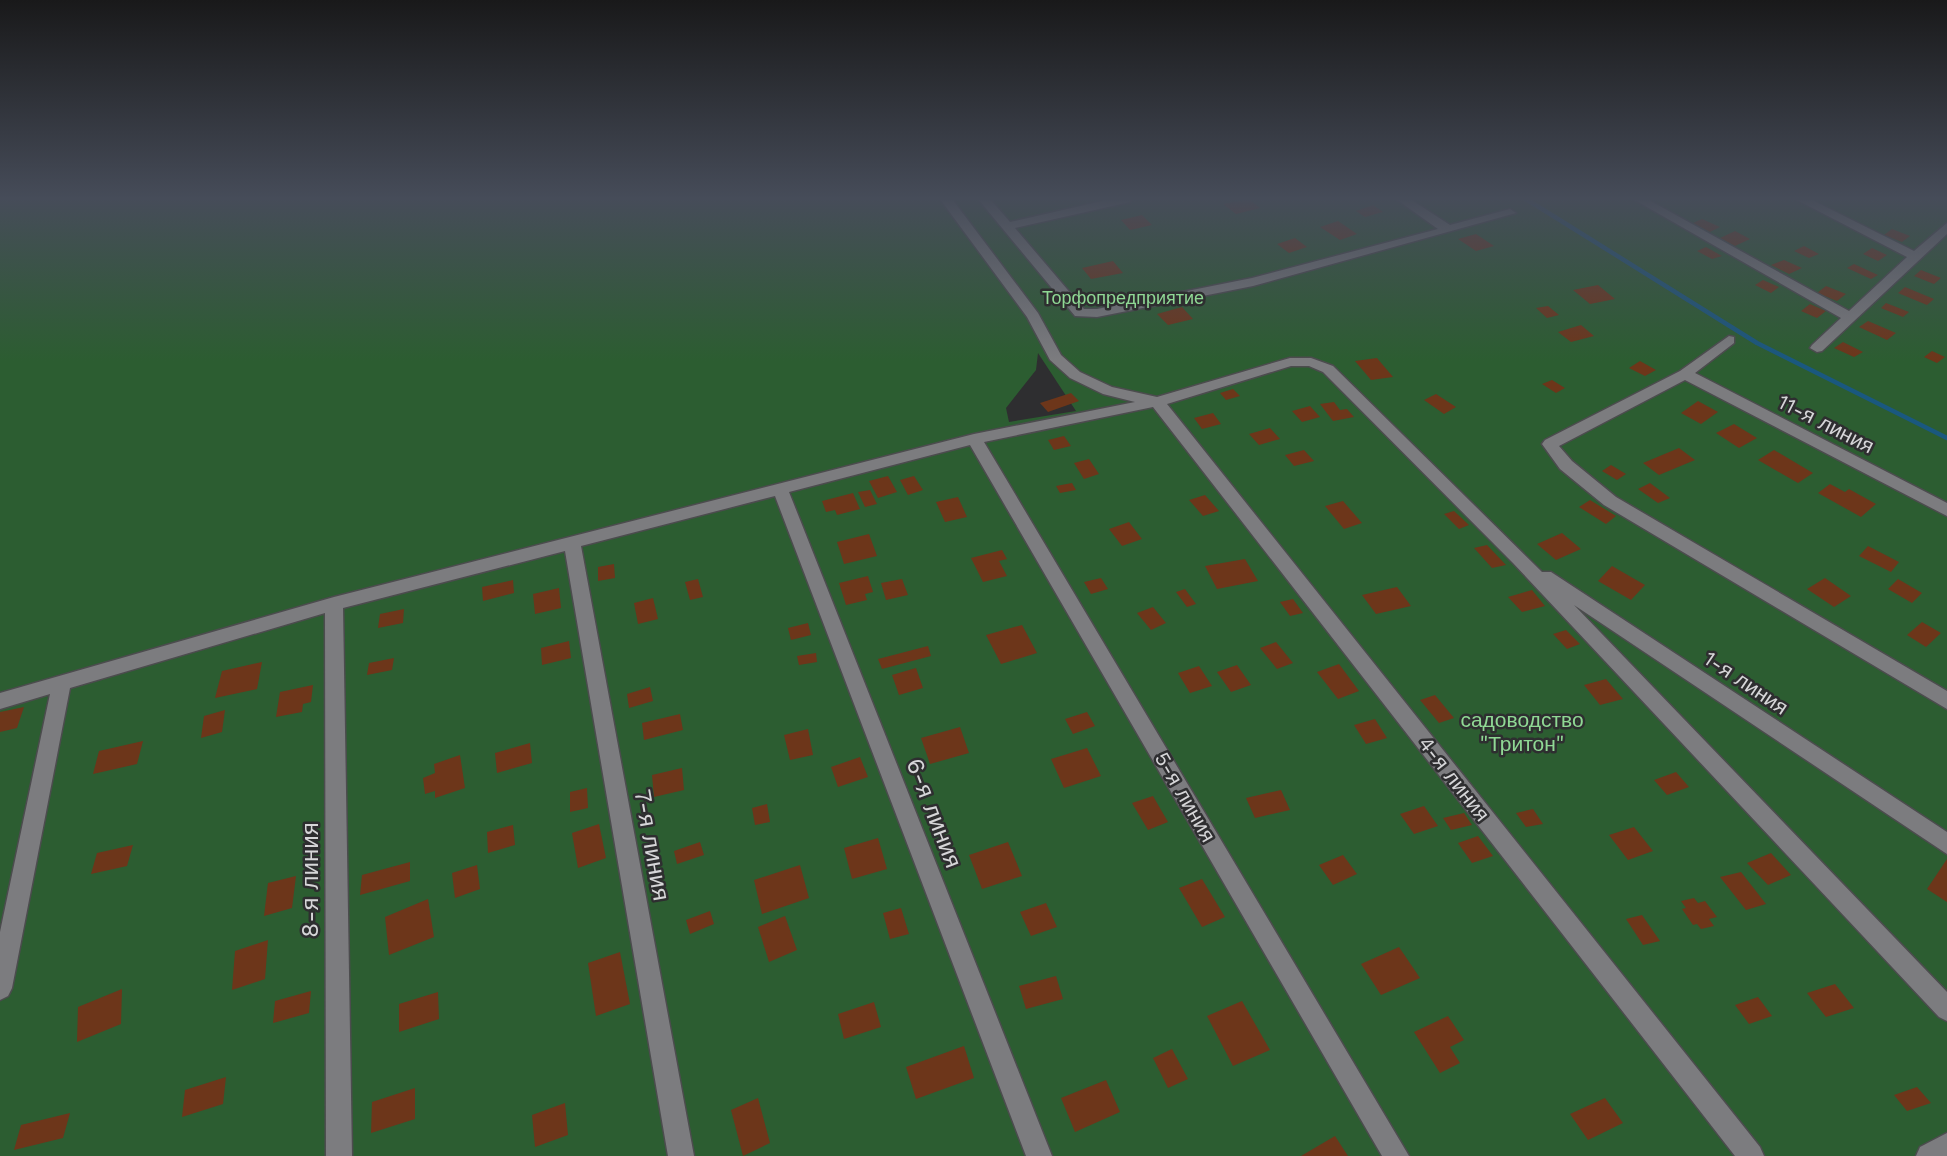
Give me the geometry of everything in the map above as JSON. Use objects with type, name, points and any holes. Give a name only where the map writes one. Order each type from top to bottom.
[{"type":"street","points":[[986,253],[1032,316],[1055,357],[1075,375],[1108,391],[1157,402]]},
{"type":"street","points":[[1030,253],[1080,313],[1097,313],[1253,282],[1359,253]]},
{"type":"street","points":[[1735,253],[1849,317]]},
{"type":"street","points":[[1908,253],[1916,257]]},
{"type":"street","points":[[1817,348],[1920,253]]},
{"type":"street","points":[[1729,340],[1685,374],[1550,444],[1566,465],[1610,501],[1947,701]]},
{"type":"street","points":[[0,701],[334,604],[974,439],[1157,402],[1290,362],[1321,365],[1519,559],[1947,1009]]},
{"type":"street","name":"11-я линия","points":[[1685,374],[1947,510]]},
{"type":"street","name":"4-я линия","points":[[1157,402],[1751,1156]]},
{"type":"street","name":"5-я линия","points":[[974,439],[1396,1156]]},
{"type":"street","name":"6-я линия","points":[[780,489],[1039,1156]]},
{"type":"street","name":"7-я линия","points":[[572,544],[681,1156]]},
{"type":"street","name":"1-я линия","points":[[1519,559],[1947,844]]},
{"type":"street","name":"8-я линия","points":[[334,604],[339,1156]]},
{"type":"street","points":[[0,988],[61,685]]},
{"type":"street","points":[[1929,1156],[1947,1146]]},
{"type":"green space","name":"садоводство \"Тритон\"","points":[[0,253],[1947,253],[1947,1156],[0,1156]],"holes":[[[1038,353],[1076,411],[1009,422],[1006,408],[1036,370]]]},
{"type":"building","points":[[1701,253],[1717,253],[1722,256],[1712,259]]},
{"type":"building","points":[[1798,253],[1819,254],[1809,258]]},
{"type":"building","points":[[1883,253],[1887,255],[1878,261],[1863,254]]},
{"type":"building","points":[[1784,260],[1802,268],[1789,274],[1771,265]]},
{"type":"building","points":[[1113,261],[1123,273],[1091,279],[1082,268]]},
{"type":"building","points":[[1854,264],[1878,275],[1871,279],[1847,268]]},
{"type":"building","points":[[1921,270],[1941,278],[1934,284],[1914,276]]},
{"type":"building","points":[[1763,280],[1779,287],[1771,293],[1755,285]]},
{"type":"building","points":[[1598,285],[1615,299],[1590,304],[1573,290]]},
{"type":"building","points":[[1826,286],[1846,294],[1837,301],[1817,293]]},
{"type":"building","points":[[1905,287],[1934,299],[1927,305],[1898,293]]},
{"type":"building","points":[[1886,303],[1909,312],[1903,317],[1881,308]]},
{"type":"building","points":[[1810,304],[1826,311],[1817,318],[1801,311]]},
{"type":"building","points":[[1548,306],[1559,315],[1547,318],[1536,308]]},
{"type":"building","points":[[1182,307],[1193,319],[1168,325],[1157,314]]},
{"type":"building","points":[[1868,321],[1896,333],[1887,340],[1859,327]]},
{"type":"building","points":[[1581,325],[1594,336],[1571,342],[1558,332]]},
{"type":"building","points":[[1843,342],[1863,352],[1854,357],[1834,348]]},
{"type":"building","points":[[1932,351],[1945,357],[1937,363],[1924,357]]},
{"type":"building","points":[[1377,358],[1393,377],[1371,380],[1355,361]]},
{"type":"building","points":[[1640,361],[1656,370],[1645,376],[1629,368]]},
{"type":"building","points":[[1552,380],[1565,388],[1556,393],[1542,384]]},
{"type":"building","points":[[1233,389],[1240,396],[1226,400],[1220,393]]},
{"type":"building","points":[[1071,393],[1079,401],[1048,412],[1040,403]]},
{"type":"building","points":[[1436,394],[1456,407],[1444,414],[1424,400]]},
{"type":"building","points":[[1698,401],[1718,412],[1701,424],[1681,413]]},
{"type":"building","points":[[1334,402],[1340,410],[1347,409],[1354,417],[1333,421],[1320,404]]},
{"type":"building","points":[[1310,406],[1320,417],[1302,422],[1292,411]]},
{"type":"building","points":[[1213,413],[1221,424],[1202,429],[1194,418]]},
{"type":"building","points":[[1734,424],[1757,438],[1739,448],[1716,433]]},
{"type":"building","points":[[1270,428],[1280,439],[1259,445],[1249,434]]},
{"type":"building","points":[[1064,436],[1071,446],[1054,450],[1048,440]]},
{"type":"building","points":[[1679,448],[1695,460],[1659,475],[1643,463]]},
{"type":"building","points":[[1304,450],[1314,461],[1294,466],[1285,455]]},
{"type":"building","points":[[1774,450],[1813,473],[1798,483],[1758,460]]},
{"type":"building","points":[[1089,459],[1099,474],[1084,479],[1074,463]]},
{"type":"building","points":[[1611,465],[1626,474],[1617,480],[1602,471]]},
{"type":"building","points":[[888,476],[897,492],[878,498],[869,481]]},
{"type":"building","points":[[914,476],[923,490],[908,495],[900,480]]},
{"type":"building","points":[[1072,483],[1076,490],[1060,493],[1056,486]]},
{"type":"building","points":[[1650,483],[1670,498],[1658,503],[1638,489]]},
{"type":"building","points":[[1830,484],[1845,492],[1849,489],[1876,504],[1861,517],[1818,493]]},
{"type":"building","points":[[870,490],[877,504],[865,507],[858,492]]},
{"type":"building","points":[[853,493],[860,509],[837,515],[835,510],[826,512],[822,501]]},
{"type":"building","points":[[1205,495],[1219,511],[1203,516],[1189,500]]},
{"type":"building","points":[[958,497],[967,517],[945,522],[936,502]]},
{"type":"building","points":[[1590,500],[1616,516],[1606,524],[1579,507]]},
{"type":"building","points":[[1343,501],[1362,523],[1344,529],[1325,506]]},
{"type":"building","points":[[1454,511],[1469,525],[1459,529],[1444,514]]},
{"type":"building","points":[[1129,522],[1142,539],[1122,546],[1109,529]]},
{"type":"building","points":[[1562,533],[1581,549],[1556,560],[1537,544]]},
{"type":"building","points":[[869,534],[877,556],[844,564],[837,542]]},
{"type":"building","points":[[1487,545],[1506,565],[1492,568],[1474,548]]},
{"type":"building","points":[[1868,546],[1899,562],[1891,572],[1859,556]]},
{"type":"building","points":[[1002,550],[1007,559],[999,561],[1007,576],[983,582],[971,558]]},
{"type":"building","points":[[1245,559],[1258,581],[1217,589],[1205,566]]},
{"type":"building","points":[[614,564],[615,578],[598,581],[598,567]]},
{"type":"building","points":[[1612,566],[1645,585],[1631,600],[1598,581]]},
{"type":"building","points":[[868,576],[873,592],[865,594],[867,600],[846,605],[839,583]]},
{"type":"building","points":[[1101,578],[1108,589],[1091,594],[1084,582]]},
{"type":"building","points":[[1825,578],[1851,596],[1834,607],[1807,589]]},
{"type":"building","points":[[698,579],[703,597],[690,600],[685,582]]},
{"type":"building","points":[[902,579],[908,595],[886,600],[881,583]]},
{"type":"building","points":[[1898,579],[1922,593],[1912,603],[1888,589]]},
{"type":"building","points":[[513,580],[514,593],[483,601],[482,587]]},
{"type":"building","points":[[1397,587],[1411,606],[1376,614],[1362,595]]},
{"type":"building","points":[[559,588],[561,608],[535,614],[533,594]]},
{"type":"building","points":[[1185,589],[1196,604],[1187,607],[1176,592]]},
{"type":"building","points":[[1532,590],[1545,606],[1522,612],[1508,597]]},
{"type":"building","points":[[653,598],[658,619],[638,624],[634,603]]},
{"type":"building","points":[[1293,599],[1303,613],[1290,616],[1280,602]]},
{"type":"building","points":[[1153,607],[1166,623],[1151,630],[1137,613]]},
{"type":"building","points":[[404,609],[403,623],[378,628],[380,614]]},
{"type":"building","points":[[1922,622],[1941,633],[1926,647],[1907,635]]},
{"type":"building","points":[[808,623],[811,635],[791,640],[788,628]]},
{"type":"building","points":[[1022,625],[1037,653],[1001,664],[986,635]]},
{"type":"building","points":[[1566,630],[1580,644],[1567,649],[1553,634]]},
{"type":"building","points":[[569,641],[571,658],[542,665],[541,648]]},
{"type":"building","points":[[1276,642],[1293,663],[1277,669],[1260,648]]},
{"type":"building","points":[[928,646],[931,656],[882,669],[878,659]]},
{"type":"building","points":[[816,653],[817,662],[799,665],[797,656]]},
{"type":"building","points":[[394,658],[392,670],[367,675],[369,663]]},
{"type":"building","points":[[262,662],[257,689],[215,698],[222,671]]},
{"type":"building","points":[[1339,664],[1359,691],[1338,699],[1317,672]]},
{"type":"building","points":[[1237,665],[1251,685],[1231,692],[1217,672]]},
{"type":"building","points":[[1199,666],[1212,686],[1190,693],[1178,673]]},
{"type":"building","points":[[916,668],[923,688],[899,695],[892,675]]},
{"type":"building","points":[[1606,679],[1623,699],[1600,705],[1584,685]]},
{"type":"building","points":[[313,685],[311,702],[303,704],[302,712],[276,717],[280,692]]},
{"type":"building","points":[[650,687],[653,701],[629,708],[627,694]]},
{"type":"building","points":[[1435,695],[1454,718],[1439,723],[1420,700]]},
{"type":"building","points":[[24,707],[17,728],[0,732],[0,712]]},
{"type":"building","points":[[225,710],[222,732],[201,738],[204,716]]},
{"type":"building","points":[[1087,712],[1095,726],[1073,734],[1065,719]]},
{"type":"building","points":[[680,714],[683,730],[644,740],[642,723]]},
{"type":"building","points":[[1375,719],[1387,738],[1366,744],[1354,725]]},
{"type":"building","points":[[960,727],[969,753],[930,764],[921,738]]},
{"type":"building","points":[[808,729],[813,755],[790,760],[784,735]]},
{"type":"building","points":[[143,741],[137,764],[93,774],[99,751]]},
{"type":"building","points":[[530,743],[532,763],[497,773],[495,753]]},
{"type":"building","points":[[1087,748],[1101,776],[1064,788],[1051,759]]},
{"type":"building","points":[[460,755],[465,788],[435,798],[435,791],[425,794],[423,778],[435,773],[434,764]]},
{"type":"building","points":[[860,757],[868,777],[838,787],[831,767]]},
{"type":"building","points":[[682,768],[684,790],[654,797],[652,775]]},
{"type":"building","points":[[1676,772],[1689,787],[1667,795],[1654,780]]},
{"type":"building","points":[[587,788],[588,808],[570,812],[570,792]]},
{"type":"building","points":[[1281,790],[1290,810],[1255,818],[1246,798]]},
{"type":"building","points":[[1153,796],[1168,822],[1148,830],[1132,803]]},
{"type":"building","points":[[767,804],[770,822],[755,825],[752,808]]},
{"type":"building","points":[[1424,806],[1438,826],[1414,834],[1400,814]]},
{"type":"building","points":[[1533,809],[1543,824],[1526,827],[1516,813]]},
{"type":"building","points":[[1464,813],[1472,825],[1451,830],[1443,818]]},
{"type":"building","points":[[599,824],[606,858],[578,868],[572,833]]},
{"type":"building","points":[[513,825],[515,845],[488,853],[487,832]]},
{"type":"building","points":[[1634,827],[1653,851],[1628,860],[1609,835]]},
{"type":"building","points":[[1478,836],[1493,856],[1472,863],[1458,843]]},
{"type":"building","points":[[878,838],[887,869],[852,879],[844,848]]},
{"type":"building","points":[[700,842],[704,855],[677,864],[674,851]]},
{"type":"building","points":[[1008,842],[1022,876],[982,889],[969,855]]},
{"type":"building","points":[[133,845],[127,866],[91,874],[97,853]]},
{"type":"building","points":[[1771,853],[1791,875],[1768,885],[1747,863]]},
{"type":"building","points":[[1343,855],[1357,874],[1333,885],[1319,865]]},
{"type":"building","points":[[1947,859],[1947,902],[1927,889]]},
{"type":"building","points":[[410,862],[410,881],[360,895],[362,875]]},
{"type":"building","points":[[477,865],[480,889],[455,898],[452,873]]},
{"type":"building","points":[[800,865],[809,898],[762,914],[754,880]]},
{"type":"building","points":[[1741,872],[1766,904],[1746,910],[1720,877]]},
{"type":"building","points":[[296,876],[292,908],[264,916],[268,883]]},
{"type":"building","points":[[1202,879],[1225,917],[1202,927],[1179,888]]},
{"type":"building","points":[[1694,898],[1698,903],[1705,901],[1717,917],[1709,919],[1714,926],[1701,929],[1697,924],[1693,925],[1682,909],[1686,908],[1681,901]]},
{"type":"building","points":[[428,899],[434,937],[389,955],[385,917]]},
{"type":"building","points":[[1046,903],[1057,927],[1031,936],[1020,912]]},
{"type":"building","points":[[901,908],[909,934],[890,939],[883,913]]},
{"type":"building","points":[[710,911],[714,924],[690,934],[686,920]]},
{"type":"building","points":[[1642,915],[1660,941],[1643,945],[1626,919]]},
{"type":"building","points":[[785,916],[797,950],[769,962],[758,927]]},
{"type":"building","points":[[268,940],[265,979],[232,990],[235,951]]},
{"type":"building","points":[[1399,947],[1420,978],[1381,995],[1361,964]]},
{"type":"building","points":[[620,952],[630,1004],[596,1016],[588,963]]},
{"type":"building","points":[[1056,976],[1063,999],[1026,1009],[1019,986]]},
{"type":"building","points":[[1835,984],[1854,1008],[1826,1017],[1807,993]]},
{"type":"building","points":[[122,989],[121,1024],[77,1042],[78,1007]]},
{"type":"building","points":[[311,991],[309,1013],[273,1023],[275,1001]]},
{"type":"building","points":[[438,992],[439,1019],[399,1032],[399,1004]]},
{"type":"building","points":[[1758,997],[1772,1016],[1749,1024],[1735,1005]]},
{"type":"building","points":[[1242,1001],[1270,1050],[1233,1066],[1207,1016]]},
{"type":"building","points":[[874,1002],[881,1027],[844,1039],[838,1014]]},
{"type":"building","points":[[1448,1016],[1464,1040],[1450,1047],[1460,1063],[1440,1073],[1414,1032]]},
{"type":"building","points":[[964,1046],[974,1078],[916,1099],[906,1067]]},
{"type":"building","points":[[1172,1049],[1188,1079],[1168,1088],[1153,1058]]},
{"type":"building","points":[[226,1077],[223,1104],[182,1117],[185,1090]]},
{"type":"building","points":[[1106,1080],[1120,1112],[1075,1132],[1061,1098]]},
{"type":"building","points":[[1917,1087],[1931,1103],[1907,1111],[1894,1095]]},
{"type":"building","points":[[415,1088],[415,1119],[371,1133],[372,1102]]},
{"type":"building","points":[[758,1098],[770,1143],[743,1156],[731,1110]]},
{"type":"building","points":[[1605,1098],[1623,1123],[1588,1140],[1570,1114]]},
{"type":"building","points":[[565,1103],[568,1135],[535,1147],[532,1115]]},
{"type":"building","points":[[70,1113],[63,1138],[14,1150],[21,1125]]},
{"type":"building","points":[[1335,1136],[1348,1156],[1301,1156]]},
{"type":"waterway","points":[[1613,253],[1757,343],[1947,438]]},
{"type":"park label","name":"Торфопредприятие","points":[[1123,298]]}]
